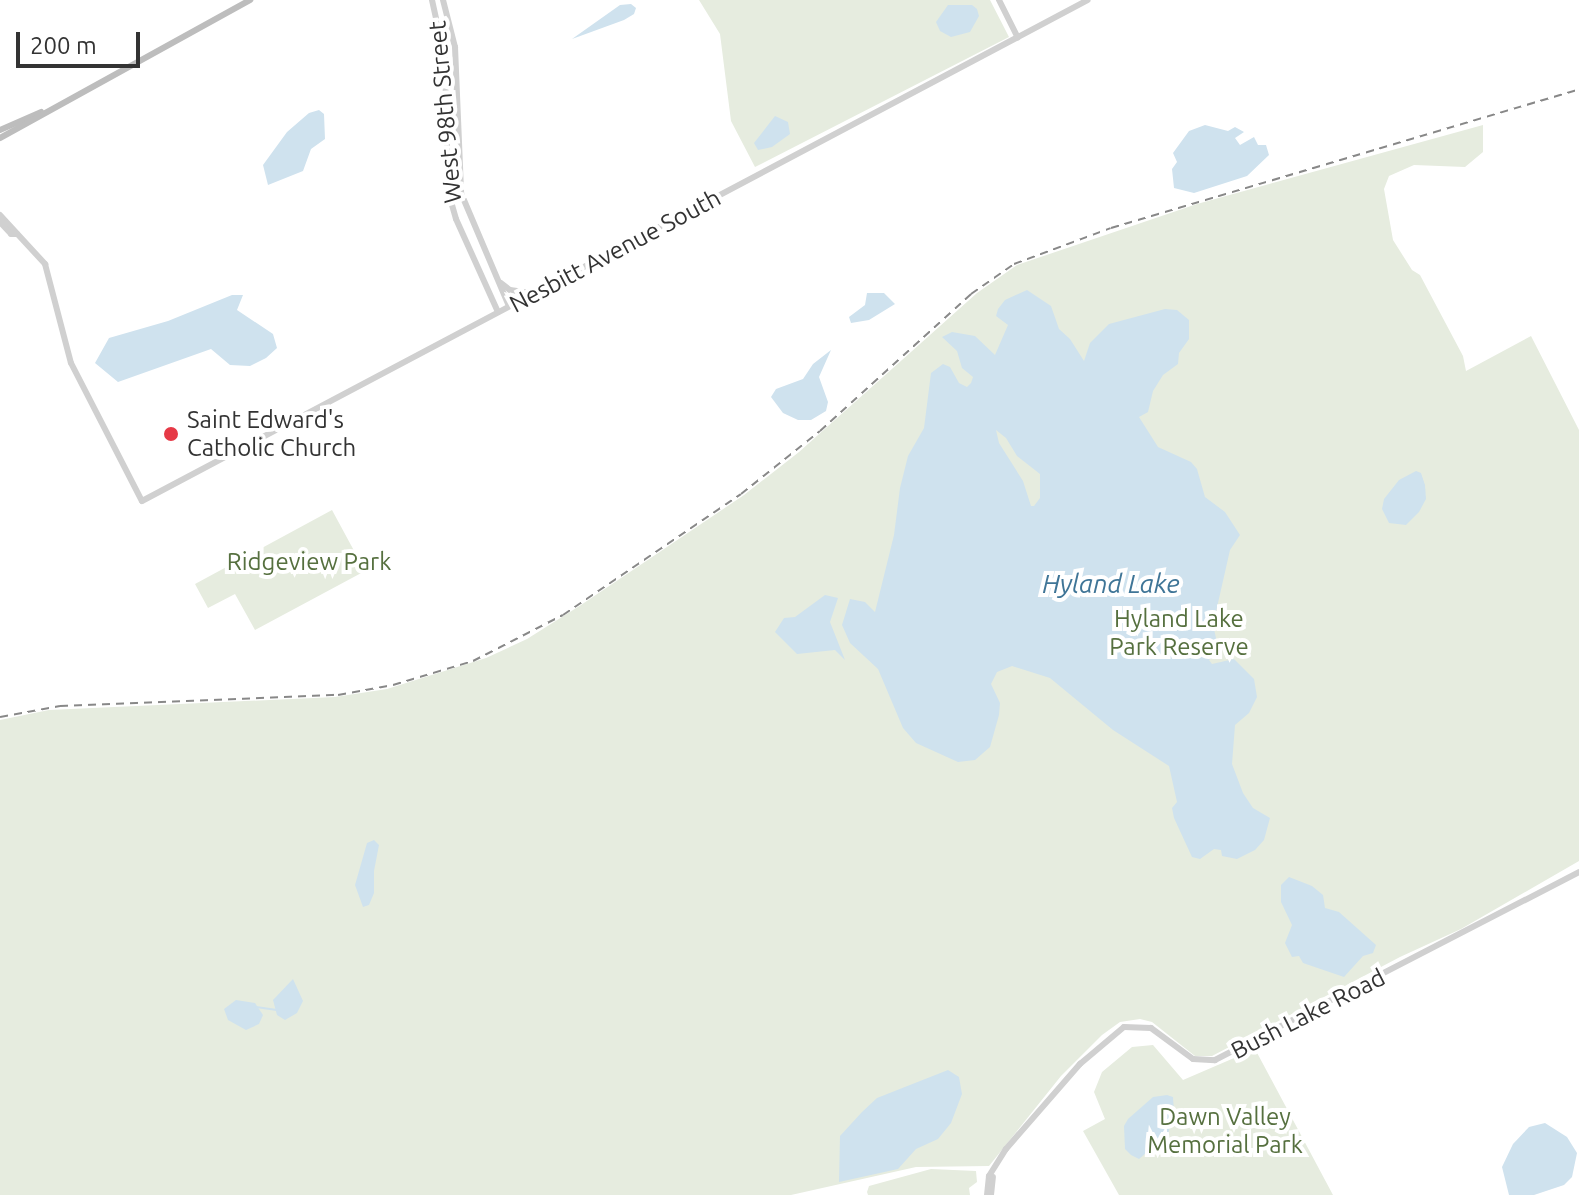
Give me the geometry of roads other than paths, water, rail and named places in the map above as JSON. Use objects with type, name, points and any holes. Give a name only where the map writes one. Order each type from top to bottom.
[{"type":"main road","points":[[0,138],[41,112],[250,0]]},
{"type":"main road","points":[[0,130],[41,112]]},
{"type":"street","name":"West 98th Street","points":[[432,0],[445,59],[448,191],[456,219],[498,312]]},
{"type":"street","name":"West 98th Street","points":[[443,0],[455,47],[461,193],[509,306]]},
{"type":"street","points":[[999,0],[1018,38]]},
{"type":"street","name":"Nesbitt Avenue South","points":[[17,234],[45,264],[75,373],[142,501],[1088,0]]},
{"type":"street","points":[[0,215],[17,234]]},
{"type":"street","points":[[0,222],[11,234],[17,234]]},
{"type":"street","points":[[497,280],[510,290],[534,293]]},
{"type":"street","name":"Bush Lake Road","points":[[989,1195],[993,1170],[1068,1076],[1124,1027],[1151,1028],[1193,1059],[1215,1060],[1579,872]]},
{"type":"water","points":[[631,4],[636,8],[634,14],[624,20],[572,39],[620,5]]},
{"type":"water","points":[[948,5],[972,5],[977,9],[979,16],[970,32],[951,37],[940,31],[936,22]]},
{"type":"water","points":[[319,110],[324,114],[325,139],[311,149],[303,171],[268,185],[263,165],[287,132],[309,113]]},
{"type":"water","points":[[775,116],[788,122],[790,134],[772,147],[758,150],[754,143]]},
{"type":"water","points":[[1205,125],[1228,131],[1235,127],[1244,132],[1235,138],[1240,145],[1254,137],[1258,145],[1266,145],[1269,155],[1247,176],[1194,193],[1174,188],[1172,169],[1177,162],[1173,153],[1189,131]]},
{"type":"water","name":"Hyland Lake","points":[[1027,290],[1051,306],[1059,329],[1070,339],[1084,361],[1090,343],[1109,324],[1165,309],[1177,310],[1189,320],[1189,339],[1179,353],[1178,364],[1163,375],[1153,391],[1148,412],[1139,417],[1158,447],[1191,462],[1197,469],[1205,497],[1225,512],[1240,535],[1230,550],[1213,625],[1219,651],[1209,660],[1212,664],[1234,659],[1254,679],[1257,697],[1249,713],[1235,725],[1232,764],[1243,793],[1253,808],[1270,818],[1264,840],[1255,850],[1237,859],[1222,856],[1221,850],[1214,849],[1200,859],[1192,857],[1174,818],[1172,808],[1177,802],[1169,766],[1113,730],[1050,678],[1012,666],[997,672],[991,684],[1000,703],[999,715],[990,747],[975,760],[958,762],[916,743],[903,728],[878,669],[850,643],[842,625],[850,599],[865,602],[875,612],[894,535],[908,456],[924,428],[931,373],[943,364],[950,367],[959,383],[967,387],[971,383],[973,377],[962,368],[957,351],[942,337],[952,332],[975,336],[995,355],[1008,325],[996,316],[1005,300]],"holes":[[[996,430],[1006,438],[1017,456],[1040,474],[1040,498],[1034,506],[1031,506],[1023,481],[999,443]]]},
{"type":"water","points":[[867,293],[884,293],[895,304],[869,320],[851,323],[849,317],[865,305]]},
{"type":"water","points":[[232,295],[243,295],[237,310],[273,334],[277,348],[250,366],[230,365],[211,349],[118,382],[95,363],[109,338],[168,321]]},
{"type":"water","points":[[831,350],[819,377],[828,402],[826,411],[811,420],[798,420],[783,413],[771,397],[776,389],[803,379],[813,364]]},
{"type":"water","points":[[1416,471],[1421,473],[1426,499],[1406,525],[1389,523],[1382,509],[1384,499],[1399,480]]},
{"type":"water","points":[[825,595],[838,598],[830,622],[845,660],[835,650],[797,654],[775,632],[784,618],[795,617]]},
{"type":"water","points":[[374,840],[379,845],[374,893],[369,905],[363,907],[355,885],[367,843]]},
{"type":"water","points":[[1289,877],[1312,886],[1323,895],[1325,908],[1339,912],[1376,945],[1373,953],[1363,956],[1344,977],[1303,963],[1299,956],[1292,957],[1285,943],[1292,925],[1281,902],[1281,885]]},
{"type":"water","points":[[293,979],[303,1001],[297,1013],[285,1020],[277,1015],[273,1000]]},
{"type":"water","points":[[236,1000],[255,1003],[263,1015],[259,1024],[246,1030],[228,1020],[224,1009]]},
{"type":"water","points":[[948,1070],[959,1077],[962,1094],[951,1123],[938,1139],[916,1149],[898,1169],[839,1182],[840,1136],[862,1112],[877,1098]]},
{"type":"water","points":[[1153,1097],[1173,1097],[1174,1112],[1168,1134],[1139,1159],[1131,1155],[1125,1149],[1124,1126],[1128,1119]]},
{"type":"water","points":[[1545,1123],[1567,1137],[1577,1153],[1572,1177],[1564,1185],[1534,1195],[1509,1195],[1502,1167],[1513,1144],[1529,1127]]},
{"type":"waterway","points":[[256,1007],[277,1010]]},
{"type":"railway","points":[[0,717],[60,706],[338,695],[393,685],[473,661],[563,615],[741,494],[820,431],[971,294],[1014,264],[1111,228],[1579,89]]},
{"type":"place","name":"Saint Edward's Catholic Church","points":[[171,434]]},
{"type":"park label","name":"Ridgeview Park","points":[[309,562]]},
{"type":"park label","name":"Hyland Lake Park Reserve","points":[[1179,633]]},
{"type":"park label","name":"Dawn Valley Memorial Park","points":[[1225,1131]]}]
